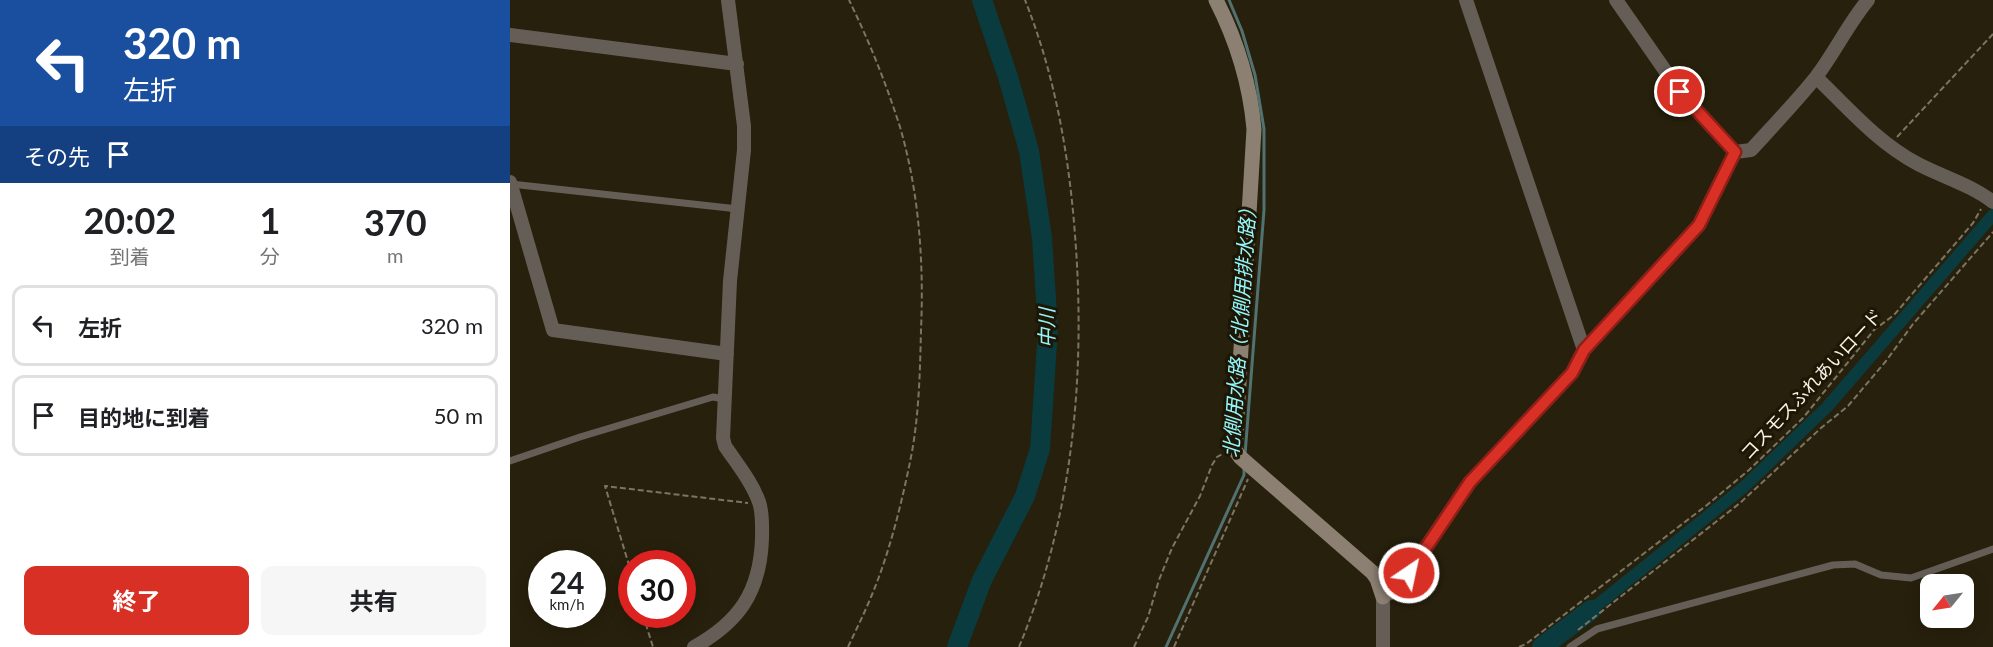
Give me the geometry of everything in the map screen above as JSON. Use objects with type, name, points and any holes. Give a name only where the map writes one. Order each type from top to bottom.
[{"type":"street","points":[[694,647],[720,631],[734,619],[754,585],[761,558],[760,505],[755,493],[725,446],[723,438],[730,280],[744,126],[728,0]]},
{"type":"street","points":[[1216,0],[1232,33],[1242,64],[1251,96],[1254,129],[1244,461],[1372,572],[1383,597],[1383,647]]},
{"type":"street","points":[[1466,0],[1584,350]]},
{"type":"street","points":[[1616,0],[1680,92],[1735,152]]},
{"type":"street","points":[[1735,152],[1751,150],[1816,76],[1868,0]]},
{"type":"street","points":[[510,35],[737,63]]},
{"type":"street","points":[[1816,76],[1879,140],[1917,164],[1981,193],[1990,202]]},
{"type":"street","points":[[1383,597],[1399,587],[1470,482],[1572,373],[1584,350],[1699,225],[1735,152]]},
{"type":"street","points":[[510,184],[553,330],[727,354]]},
{"type":"lane","points":[[510,184],[738,209]]},
{"type":"lane","points":[[510,461],[580,437],[713,397],[724,399]]},
{"type":"lane","points":[[1570,647],[1597,628],[1833,565],[1855,564],[1881,575],[1911,578],[1993,549]]},
{"type":"path","points":[[848,647],[872,595],[896,520],[911,455],[920,382],[922,304],[922,262],[915,197],[900,128],[874,54],[849,0]]},
{"type":"path","points":[[1019,647],[1038,592],[1067,479],[1076,407],[1080,341],[1079,280],[1072,190],[1063,129],[1039,41],[1025,0]]},
{"type":"path","points":[[1889,146],[1993,34]]},
{"type":"path","name":"コスモスふれあいロード","points":[[1520,647],[1707,505],[1749,470],[1803,418],[1874,330],[1894,315],[1990,202]]},
{"type":"path","points":[[1573,634],[1740,503],[1848,406],[1886,361],[1913,324],[1993,232]]},
{"type":"path","points":[[1134,647],[1148,617],[1166,562],[1200,496],[1217,456],[1244,461],[1174,647]]},
{"type":"path","points":[[624,550],[605,486],[760,505]]},
{"type":"path","points":[[647,628],[653,647]]},
{"type":"waterway","name":"中川","points":[[957,647],[982,580],[1025,496],[1040,449],[1048,329],[1042,238],[1029,151],[1008,77],[982,0]]},
{"type":"waterway","name":"北側用水路（北側用排水路）","points":[[1229,0],[1242,31],[1255,75],[1264,129],[1264,210],[1245,455]]},
{"type":"waterway","points":[[1591,610],[1744,487],[1827,407],[1993,215]]},
{"type":"waterway","name":"北側用水路（北側用排水路）","points":[[1166,647],[1244,475],[1244,468]]},
{"type":"waterway","points":[[1542,647],[1591,610]]},
{"type":"route","points":[[1409,573],[1470,482],[1572,373],[1584,350],[1699,225],[1735,152],[1680,92]]}]
